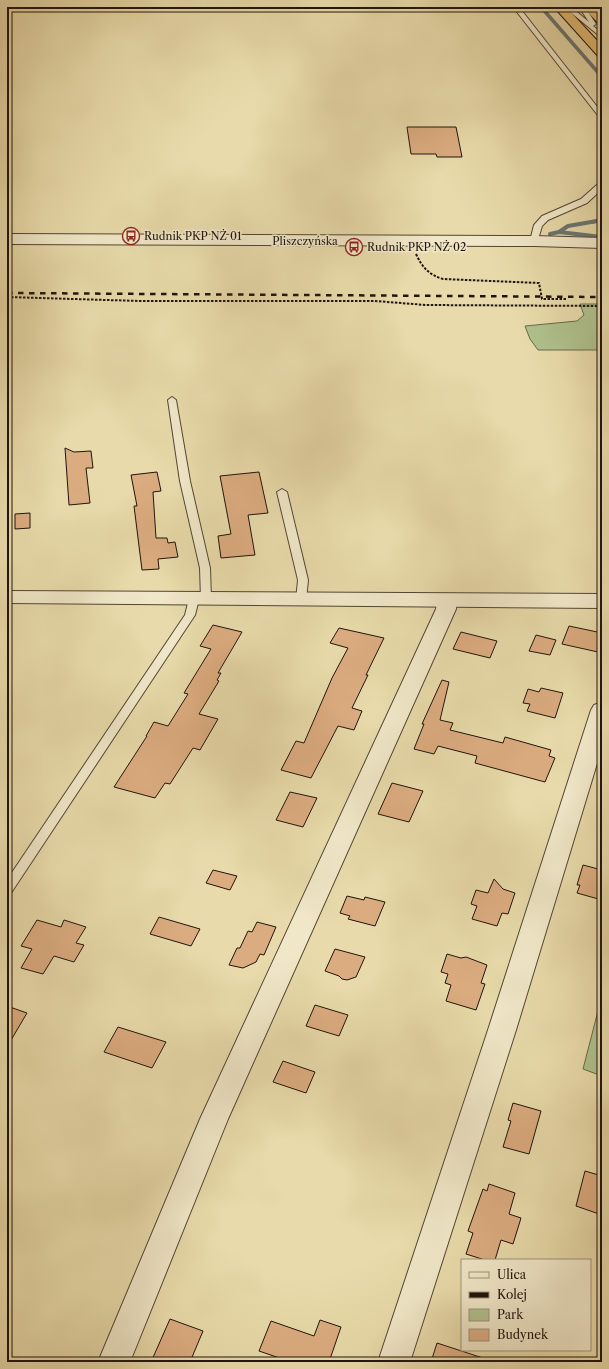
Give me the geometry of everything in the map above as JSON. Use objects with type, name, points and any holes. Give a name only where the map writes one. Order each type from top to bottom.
[{"type":"highway","points":[[560,7],[602,53]]},
{"type":"highway","points":[[589,7],[602,21]]},
{"type":"street","name":"Pliszczyńska","points":[[7,239],[410,240],[602,243]]},
{"type":"street","points":[[8,599],[602,601]]},
{"type":"street","points":[[114,1362],[214,1119],[446,609],[447,601]]},
{"type":"street","points":[[394,1362],[500,1038],[602,710]]},
{"type":"lane","points":[[516,7],[602,117]]},
{"type":"lane","points":[[567,7],[601,36]]},
{"type":"lane","points":[[582,7],[601,36]]},
{"type":"lane","points":[[534,241],[538,225],[545,218],[584,202],[602,185]]},
{"type":"lane","points":[[7,890],[200,599],[205,568],[185,481],[172,400]]},
{"type":"lane","points":[[282,492],[303,580],[301,600]]},
{"type":"path","points":[[410,240],[420,265],[436,278],[449,280],[539,283],[542,299],[567,299]]},
{"type":"path","points":[[7,297],[133,301],[367,301],[426,304],[602,306]]},
{"type":"green space","points":[[580,304],[602,304],[602,350],[538,350],[530,339],[525,326],[577,321],[584,315]]},
{"type":"green space","points":[[599,1007],[602,1008],[602,1076],[583,1069]]},
{"type":"building","points":[[407,127],[456,127],[462,157],[437,157],[436,154],[411,154]]},
{"type":"building","points":[[65,448],[74,452],[91,451],[93,468],[86,468],[90,503],[69,505]]},
{"type":"building","points":[[157,472],[161,491],[153,492],[156,538],[167,538],[168,543],[175,542],[178,557],[158,559],[159,569],[142,570],[134,506],[137,506],[131,475]]},
{"type":"building","points":[[259,472],[268,513],[248,515],[255,555],[221,558],[218,536],[231,534],[220,476]]},
{"type":"building","points":[[30,513],[30,528],[15,529],[15,514]]},
{"type":"building","points":[[213,625],[242,632],[218,673],[221,673],[217,680],[219,681],[199,714],[218,719],[200,750],[193,748],[170,784],[165,783],[155,798],[114,787],[147,736],[154,722],[168,726],[188,694],[184,693],[211,649],[200,646]]},
{"type":"building","points":[[569,626],[602,633],[602,641],[598,652],[562,644]]},
{"type":"building","points":[[339,628],[384,638],[352,708],[362,711],[354,730],[338,726],[311,778],[281,770],[296,741],[304,743],[332,678],[348,648],[330,643]]},
{"type":"building","points":[[461,632],[497,641],[490,658],[453,649]]},
{"type":"building","points":[[536,635],[556,640],[550,655],[529,651]]},
{"type":"building","points":[[442,680],[449,682],[440,720],[453,723],[450,730],[503,743],[505,737],[551,750],[549,756],[555,758],[545,782],[475,763],[477,756],[438,746],[434,754],[414,749],[424,724],[422,724]]},
{"type":"building","points":[[541,688],[563,693],[555,718],[527,711],[530,704],[523,703],[528,689],[539,692]]},
{"type":"building","points":[[392,783],[423,791],[409,822],[378,814]]},
{"type":"building","points":[[290,792],[317,798],[303,827],[276,820]]},
{"type":"building","points":[[583,865],[602,870],[602,900],[577,893],[580,885],[577,885]]},
{"type":"building","points":[[213,870],[237,876],[230,890],[206,883]]},
{"type":"building","points":[[494,879],[503,889],[515,893],[508,914],[502,913],[497,926],[472,919],[477,906],[471,904],[476,890],[488,893]]},
{"type":"building","points":[[347,896],[364,900],[365,897],[385,902],[375,926],[348,919],[350,916],[340,913]]},
{"type":"building","points":[[159,917],[200,929],[191,946],[150,934]]},
{"type":"building","points":[[37,920],[61,927],[64,920],[86,927],[76,943],[84,945],[74,962],[54,956],[43,974],[21,968],[32,949],[21,946]]},
{"type":"building","points":[[257,922],[276,927],[264,955],[260,954],[256,962],[243,968],[229,965],[237,948],[240,948],[248,931],[252,932]]},
{"type":"building","points":[[335,949],[365,957],[356,977],[347,980],[325,971]]},
{"type":"building","points":[[447,954],[461,958],[466,957],[487,965],[481,983],[485,984],[476,1010],[446,1001],[451,985],[445,983],[448,974],[441,972]]},
{"type":"building","points":[[315,1005],[348,1015],[339,1036],[306,1026]]},
{"type":"building","points":[[7,1006],[27,1013],[7,1047]]},
{"type":"building","points":[[118,1027],[166,1042],[152,1068],[104,1052]]},
{"type":"building","points":[[283,1061],[315,1072],[306,1093],[273,1082]]},
{"type":"building","points":[[513,1103],[541,1111],[529,1154],[503,1147],[511,1121],[508,1120]]},
{"type":"building","points":[[585,1171],[602,1176],[602,1215],[576,1206]]},
{"type":"building","points":[[489,1184],[515,1193],[509,1214],[521,1218],[513,1244],[501,1240],[495,1259],[482,1259],[466,1254],[473,1233],[468,1231],[483,1189],[487,1191]]},
{"type":"building","points":[[170,1319],[203,1331],[190,1362],[151,1362]]},
{"type":"building","points":[[320,1320],[341,1327],[329,1362],[291,1362],[259,1351],[271,1321],[314,1336]]},
{"type":"building","points":[[437,1343],[486,1359],[486,1362],[431,1362]]},
{"type":"waterway","points":[[541,7],[602,77]]},
{"type":"waterway","points":[[597,221],[602,220]]},
{"type":"waterway","points":[[559,232],[568,226],[597,221]]},
{"type":"waterway","points":[[592,222],[597,221]]},
{"type":"waterway","points":[[550,234],[559,232]]},
{"type":"waterway","points":[[559,232],[602,237]]},
{"type":"railway","points":[[7,293],[602,297]]},
{"type":"place","name":"Rudnik PKP NŻ 01","points":[[131,236]]},
{"type":"place","name":"Rudnik PKP NŻ 02","points":[[354,247]]}]
